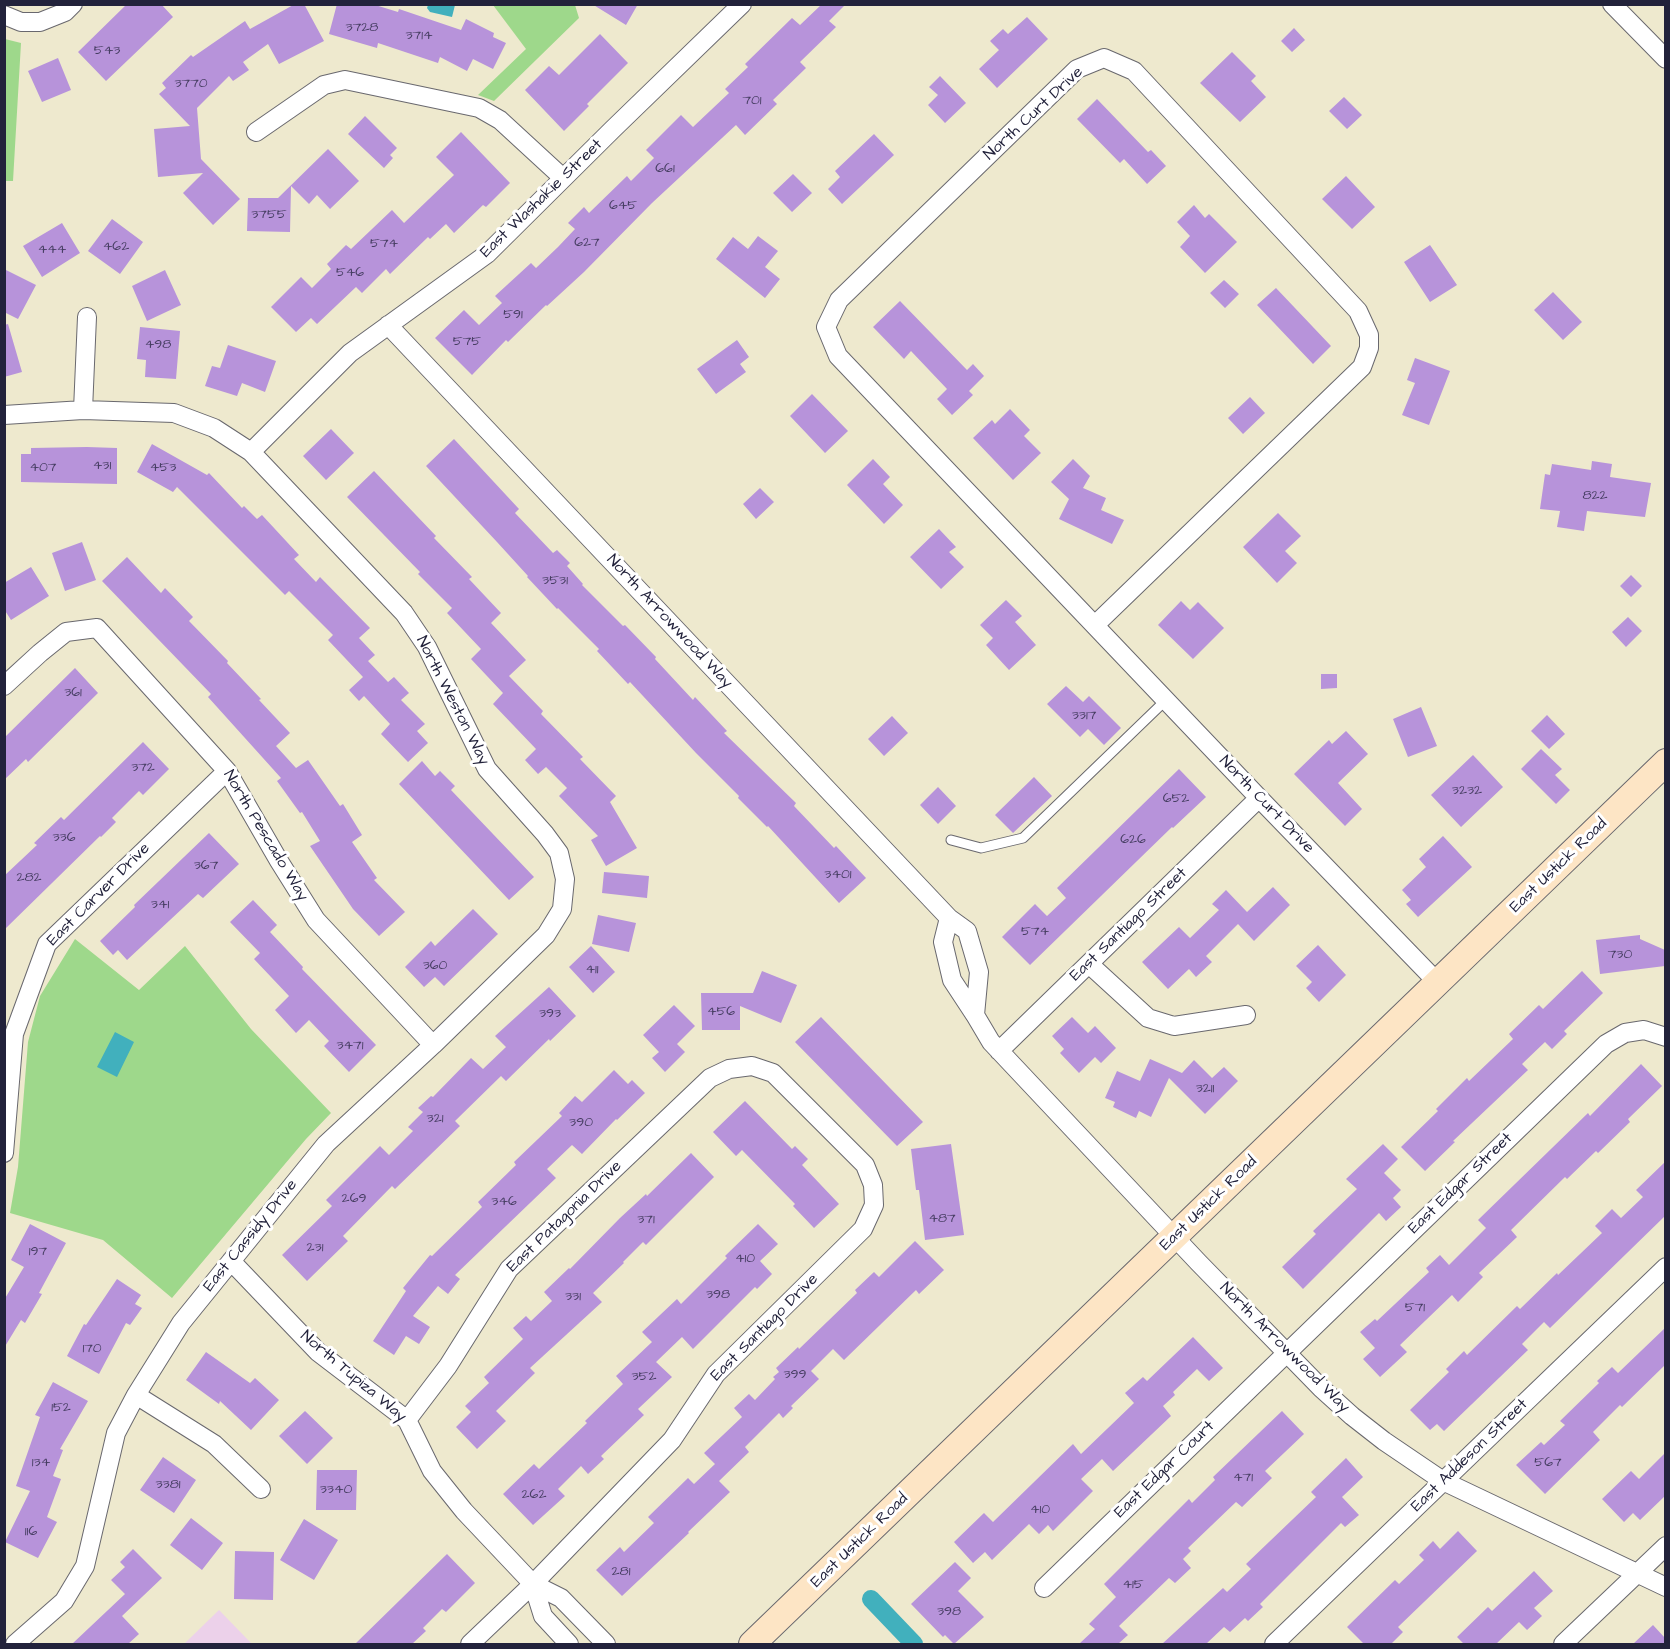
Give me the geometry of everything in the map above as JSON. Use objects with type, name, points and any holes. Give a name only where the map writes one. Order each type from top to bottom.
[{"type":"main road","name":"East Ustick Road","points":[[752,1644],[1665,762]]},
{"type":"street","points":[[13,18],[40,22],[65,12],[73,4]]},
{"type":"street","name":"East Washakie Street","points":[[251,452],[350,353],[487,254],[742,4]]},
{"type":"street","points":[[1612,4],[1665,59]]},
{"type":"street","name":"North Curt Drive","points":[[1095,625],[1362,367],[1369,348],[1369,334],[1358,311],[1134,70],[1104,58],[1077,69],[839,300],[826,327],[838,356],[1259,798],[1438,983]]},
{"type":"street","points":[[256,132],[324,85],[345,80],[479,108],[500,120],[563,178]]},
{"type":"street","points":[[83,410],[87,316]]},
{"type":"street","name":"North Arrowwood Way","points":[[388,325],[949,918],[967,931],[979,972],[975,1015]]},
{"type":"street","name":"North Weston Way","points":[[4,415],[83,410],[174,413],[214,428],[251,452],[404,613],[427,647],[487,769],[559,853],[565,879]]},
{"type":"street","name":"North Pescado Way","points":[[4,687],[40,652],[66,632],[97,628],[227,771],[316,920],[433,1045]]},
{"type":"street","name":"East Carver Drive","points":[[4,1153],[14,1034],[47,944],[227,771]]},
{"type":"street","name":"East Santiago Street","points":[[999,1051],[1259,798]]},
{"type":"street","name":"East Cassidy Drive","points":[[15,1644],[64,1601],[85,1566],[116,1432],[181,1323],[326,1144],[433,1045],[546,935],[562,909],[565,879]]},
{"type":"street","name":"North Arrowwood Way","points":[[949,918],[943,942],[952,980],[991,1042],[1321,1388],[1384,1441],[1443,1481],[1665,1587]]},
{"type":"street","points":[[1089,964],[1148,1018],[1174,1026],[1246,1015]]},
{"type":"street","name":"East Edgar Street","points":[[1286,1353],[1606,1044],[1625,1033],[1644,1030],[1665,1037]]},
{"type":"street","name":"East Santiago Drive","points":[[470,1644],[533,1584],[672,1440],[716,1374],[863,1229],[874,1205],[873,1185],[866,1165],[773,1074],[752,1066],[729,1069]]},
{"type":"street","name":"East Patagonia Drive","points":[[406,1420],[448,1366],[509,1269],[710,1078],[729,1069]]},
{"type":"street","name":"North Tupiza Way","points":[[231,1261],[318,1352],[406,1420],[432,1471],[464,1511],[533,1584],[561,1598],[606,1644]]},
{"type":"street","name":"East Addeson Street","points":[[1274,1644],[1665,1267]]},
{"type":"street","name":"East Edgar Court","points":[[1044,1588],[1286,1353]]},
{"type":"street","points":[[136,1395],[214,1444],[261,1489]]},
{"type":"street","points":[[1563,1644],[1665,1546]]},
{"type":"street","name":"North Tupiza Way","points":[[533,1584],[543,1616],[569,1644]]},
{"type":"lane","points":[[951,840],[981,848],[1023,838],[1166,700]]},
{"type":"shaded area","points":[[219,1610],[252,1644],[184,1644]]},
{"type":"green space","points":[[493,5],[575,5],[579,18],[494,101],[478,95],[526,49]]},
{"type":"green space","points":[[5,39],[21,43],[13,181],[5,181]]},
{"type":"green space","points":[[75,939],[139,990],[185,946],[251,1029],[331,1113],[306,1139],[172,1298],[103,1240],[10,1213],[18,1167],[28,1042],[40,996]]},
{"type":"water","points":[[428,5],[455,5],[452,17],[430,12]]},
{"type":"water","points":[[115,1032],[134,1042],[117,1077],[97,1067]]},
{"type":"building","points":[[127,4],[161,4],[173,17],[106,81],[78,52]]},
{"type":"building","points":[[295,4],[304,4],[324,41],[279,64],[268,44],[243,62],[249,70],[233,81],[229,76],[197,108],[201,159],[240,199],[213,225],[183,193],[203,173],[158,177],[154,129],[190,126],[159,94],[166,88],[162,83],[191,55],[193,57],[245,21],[250,29]]},
{"type":"building","points":[[337,4],[372,4],[398,12],[399,9],[461,30],[466,19],[494,33],[493,37],[506,43],[493,69],[473,59],[467,71],[440,57],[438,63],[378,43],[377,48],[329,34]]},
{"type":"building","points":[[592,4],[638,4],[626,25]]},
{"type":"building","points":[[846,4],[829,21],[836,27],[800,62],[806,68],[773,100],[777,104],[745,135],[736,125],[652,203],[584,272],[508,342],[506,340],[472,375],[435,338],[464,310],[479,325],[502,303],[495,296],[531,263],[536,268],[575,229],[568,223],[584,207],[589,213],[627,176],[631,181],[654,158],[646,150],[681,115],[693,127],[729,93],[725,89],[748,67],[745,64],[792,18],[800,25],[821,5]]},
{"type":"building","points":[[1027,17],[1048,39],[997,88],[979,69],[999,50],[990,41],[1003,29],[1008,34]]},
{"type":"building","points":[[1294,28],[1305,40],[1292,52],[1281,41]]},
{"type":"building","points":[[600,34],[628,63],[564,131],[525,90],[549,66],[559,75]]},
{"type":"building","points":[[1232,52],[1256,76],[1251,81],[1266,97],[1240,122],[1200,83]]},
{"type":"building","points":[[58,58],[71,90],[42,102],[28,71]]},
{"type":"building","points":[[940,76],[966,103],[945,123],[928,105],[938,95],[929,87]]},
{"type":"building","points":[[1344,97],[1362,115],[1347,129],[1329,111]]},
{"type":"building","points":[[1097,99],[1148,152],[1151,150],[1166,166],[1147,184],[1124,159],[1120,163],[1077,119]]},
{"type":"building","points":[[365,116],[397,148],[390,155],[393,158],[384,168],[348,134]]},
{"type":"building","points":[[461,132],[510,183],[486,207],[483,205],[454,233],[446,224],[430,239],[428,237],[390,274],[386,269],[362,293],[356,287],[317,324],[311,318],[296,332],[271,307],[301,277],[312,288],[331,269],[327,264],[346,245],[351,249],[392,210],[404,223],[454,175],[436,157]]},
{"type":"building","points":[[874,134],[894,155],[842,204],[828,189],[840,177],[835,171]]},
{"type":"building","points":[[328,149],[359,181],[330,209],[317,195],[309,204],[291,186],[290,232],[247,231],[248,198],[278,198]]},
{"type":"building","points":[[793,174],[812,193],[792,212],[773,193]]},
{"type":"building","points":[[1346,176],[1375,207],[1352,229],[1322,199]]},
{"type":"building","points":[[1194,205],[1205,218],[1209,214],[1237,242],[1205,273],[1180,247],[1190,236],[1177,222]]},
{"type":"building","points":[[112,219],[143,242],[120,274],[88,251]]},
{"type":"building","points":[[62,223],[80,253],[42,277],[23,246]]},
{"type":"building","points":[[758,236],[778,251],[765,267],[780,279],[765,298],[716,259],[733,237],[748,249]]},
{"type":"building","points":[[1430,245],[1457,285],[1430,302],[1404,262]]},
{"type":"building","points":[[4,269],[36,285],[18,319],[4,312]]},
{"type":"building","points":[[165,270],[181,305],[147,321],[132,286]]},
{"type":"building","points":[[1224,280],[1239,294],[1225,308],[1210,293]]},
{"type":"building","points":[[1276,288],[1331,346],[1313,364],[1257,305]]},
{"type":"building","points":[[1553,292],[1582,322],[1563,340],[1534,310]]},
{"type":"building","points":[[900,301],[967,370],[973,364],[984,376],[969,391],[973,395],[952,415],[937,399],[947,389],[911,351],[904,359],[873,327]]},
{"type":"building","points":[[8,324],[22,372],[4,377],[4,325]]},
{"type":"building","points":[[140,327],[180,331],[176,379],[145,377],[146,360],[137,359]]},
{"type":"building","points":[[737,340],[749,357],[740,364],[746,372],[716,394],[697,369]]},
{"type":"building","points":[[228,345],[276,361],[265,392],[242,383],[237,396],[205,386],[212,366],[220,368]]},
{"type":"building","points":[[1415,358],[1450,371],[1429,425],[1402,415],[1415,383],[1407,380]]},
{"type":"building","points":[[812,394],[848,431],[825,453],[790,416]]},
{"type":"building","points":[[1250,397],[1265,413],[1243,434],[1228,418]]},
{"type":"building","points":[[1010,409],[1030,430],[1024,436],[1041,453],[1013,480],[973,438],[992,420],[995,424]]},
{"type":"building","points":[[331,429],[354,453],[326,480],[303,456]]},
{"type":"building","points":[[454,439],[519,509],[515,513],[553,553],[557,550],[570,563],[567,566],[582,585],[656,657],[655,659],[693,700],[695,697],[727,731],[724,733],[796,803],[794,806],[866,878],[839,903],[630,682],[628,684],[597,651],[599,649],[557,609],[426,466]]},
{"type":"building","points":[[152,444],[207,475],[209,473],[242,508],[244,506],[257,519],[262,515],[299,555],[294,559],[316,582],[320,577],[370,628],[359,638],[375,655],[368,661],[388,682],[394,677],[409,693],[401,700],[425,724],[417,731],[428,743],[408,762],[381,734],[390,724],[364,696],[359,701],[349,690],[363,677],[328,640],[333,635],[289,591],[285,595],[177,487],[173,492],[137,472]]},
{"type":"building","points":[[31,448],[117,448],[117,484],[21,482],[21,454],[31,454]]},
{"type":"building","points":[[873,459],[890,477],[883,484],[903,505],[884,524],[847,485]]},
{"type":"building","points":[[1073,459],[1090,476],[1083,488],[1106,498],[1101,510],[1124,520],[1112,544],[1059,519],[1069,499],[1051,482]]},
{"type":"building","points":[[1592,461],[1612,464],[1610,477],[1651,483],[1645,517],[1587,511],[1584,531],[1557,527],[1560,511],[1540,509],[1545,474],[1550,475],[1552,464],[1591,470]]},
{"type":"building","points":[[374,471],[436,536],[434,538],[472,577],[469,579],[501,613],[491,623],[526,660],[509,676],[543,711],[541,714],[583,757],[580,759],[616,796],[610,802],[637,848],[606,866],[591,840],[598,836],[559,796],[567,788],[546,767],[538,774],[525,760],[536,749],[493,704],[503,693],[471,659],[481,649],[447,613],[452,608],[347,497]]},
{"type":"building","points":[[760,488],[774,502],[756,519],[743,504]]},
{"type":"building","points":[[1278,513],[1301,536],[1285,551],[1297,563],[1277,583],[1243,547]]},
{"type":"building","points":[[939,529],[956,547],[949,552],[964,567],[941,589],[910,557]]},
{"type":"building","points":[[82,542],[96,580],[65,591],[52,553]]},
{"type":"building","points":[[127,557],[161,593],[165,588],[193,617],[189,621],[228,661],[227,663],[290,733],[276,746],[296,768],[308,760],[340,806],[343,804],[362,835],[352,842],[377,878],[374,880],[405,912],[379,936],[353,909],[310,846],[320,841],[302,812],[300,813],[277,781],[281,778],[208,697],[211,694],[102,581]]},
{"type":"building","points":[[31,567],[49,596],[11,620],[4,609],[4,583]]},
{"type":"building","points":[[1631,575],[1642,586],[1631,597],[1620,586]]},
{"type":"building","points":[[1006,600],[1022,616],[1015,622],[1036,645],[1009,670],[986,645],[993,638],[980,625]]},
{"type":"building","points":[[1181,601],[1190,610],[1198,602],[1224,628],[1193,659],[1158,625]]},
{"type":"building","points":[[1628,617],[1642,631],[1626,647],[1612,632]]},
{"type":"building","points":[[75,668],[98,693],[28,762],[26,759],[4,780],[4,738]]},
{"type":"building","points":[[1321,674],[1337,674],[1337,688],[1321,689]]},
{"type":"building","points":[[1066,686],[1083,702],[1089,696],[1121,728],[1104,745],[1088,729],[1080,737],[1047,704]]},
{"type":"building","points":[[1421,707],[1437,746],[1408,757],[1393,719]]},
{"type":"building","points":[[1547,715],[1565,734],[1549,749],[1531,731]]},
{"type":"building","points":[[892,716],[908,733],[884,756],[868,739]]},
{"type":"building","points":[[1346,731],[1368,754],[1338,783],[1362,809],[1345,826],[1294,774],[1329,740],[1332,744]]},
{"type":"building","points":[[143,742],[169,769],[143,795],[139,791],[112,818],[116,822],[4,930],[4,876],[37,845],[34,843],[61,817],[64,820]]},
{"type":"building","points":[[1541,749],[1562,769],[1555,775],[1570,790],[1556,804],[1521,769]]},
{"type":"building","points":[[1473,755],[1503,787],[1461,827],[1431,795]]},
{"type":"building","points":[[422,761],[435,776],[440,771],[455,786],[451,790],[534,877],[509,900],[399,784]]},
{"type":"building","points":[[1179,769],[1206,797],[1030,965],[1002,937],[1035,904],[1047,916],[1066,898],[1057,888]]},
{"type":"building","points":[[1034,777],[1052,796],[1013,833],[995,815]]},
{"type":"building","points":[[938,787],[956,806],[938,824],[920,805]]},
{"type":"building","points":[[209,833],[239,864],[203,898],[198,894],[127,960],[118,950],[113,955],[100,941]]},
{"type":"building","points":[[1443,836],[1472,867],[1418,917],[1406,904],[1411,900],[1402,890],[1426,867],[1419,859]]},
{"type":"building","points":[[604,872],[649,876],[647,898],[602,893]]},
{"type":"building","points":[[1273,887],[1290,905],[1254,941],[1238,924],[1206,956],[1212,962],[1196,977],[1189,969],[1168,989],[1142,962],[1179,927],[1190,938],[1219,910],[1212,904],[1226,890],[1247,912]]},
{"type":"building","points":[[253,900],[277,925],[270,932],[303,967],[302,969],[376,1045],[349,1072],[324,1046],[329,1041],[309,1020],[296,1033],[275,1010],[289,996],[254,959],[260,953],[230,922]]},
{"type":"building","points":[[473,909],[498,934],[444,986],[435,977],[424,987],[405,967],[431,941],[435,946]]},
{"type":"building","points":[[598,915],[636,923],[629,952],[592,944]]},
{"type":"building","points":[[1640,935],[1640,939],[1665,950],[1665,966],[1600,974],[1596,940]]},
{"type":"building","points":[[1318,945],[1346,975],[1319,1002],[1306,988],[1312,982],[1296,966]]},
{"type":"building","points":[[591,946],[615,972],[593,993],[569,967]]},
{"type":"building","points":[[762,971],[797,985],[781,1023],[740,1006],[740,1030],[702,1030],[701,993],[753,993]]},
{"type":"building","points":[[1582,971],[1603,993],[1564,1031],[1567,1034],[1552,1049],[1545,1042],[1522,1064],[1528,1070],[1453,1141],[1455,1142],[1425,1171],[1401,1147],[1438,1111],[1436,1109],[1467,1078],[1469,1081],[1513,1039],[1509,1034],[1539,1005],[1543,1009]]},
{"type":"building","points":[[549,987],[576,1016],[506,1081],[501,1076],[455,1121],[460,1126],[395,1189],[392,1186],[343,1236],[348,1241],[307,1281],[282,1255],[332,1206],[326,1200],[380,1146],[389,1155],[413,1131],[408,1127],[423,1112],[418,1108],[431,1096],[433,1097],[471,1058],[483,1069],[506,1047],[495,1036]]},
{"type":"building","points":[[674,1005],[695,1026],[677,1044],[685,1052],[665,1072],[652,1058],[659,1052],[643,1035]]},
{"type":"building","points":[[821,1017],[923,1122],[897,1146],[795,1042]]},
{"type":"building","points":[[1072,1017],[1088,1033],[1095,1026],[1116,1048],[1101,1063],[1095,1057],[1079,1073],[1060,1053],[1064,1049],[1052,1036]]},
{"type":"building","points":[[1150,1059],[1182,1073],[1194,1060],[1212,1078],[1224,1067],[1238,1081],[1205,1114],[1169,1078],[1151,1117],[1139,1111],[1136,1118],[1113,1107],[1115,1102],[1105,1098],[1117,1071],[1140,1081]]},
{"type":"building","points":[[1641,1064],[1662,1086],[1598,1153],[1596,1151],[1567,1179],[1565,1177],[1511,1230],[1517,1237],[1479,1273],[1483,1277],[1458,1302],[1452,1295],[1400,1345],[1407,1352],[1380,1377],[1363,1359],[1375,1348],[1360,1332],[1375,1319],[1377,1321],[1429,1272],[1426,1268],[1440,1255],[1449,1265],[1486,1228],[1478,1220],[1588,1113],[1590,1116]]},
{"type":"building","points":[[614,1070],[628,1084],[632,1080],[645,1093],[582,1154],[572,1145],[547,1169],[556,1178],[455,1275],[460,1279],[448,1294],[438,1286],[413,1316],[430,1327],[419,1344],[406,1336],[394,1355],[373,1341],[406,1291],[403,1288],[430,1255],[432,1256],[482,1207],[478,1202],[516,1165],[514,1162],[562,1116],[559,1113],[575,1096],[582,1102]]},
{"type":"building","points":[[745,1101],[792,1149],[795,1146],[808,1159],[802,1165],[839,1204],[814,1228],[793,1206],[795,1204],[742,1150],[736,1156],[713,1132]]},
{"type":"building","points":[[951,1144],[964,1235],[925,1240],[911,1149]]},
{"type":"building","points":[[1383,1144],[1398,1159],[1384,1173],[1401,1190],[1393,1198],[1401,1207],[1386,1221],[1379,1213],[1303,1289],[1282,1267],[1316,1234],[1313,1231],[1357,1189],[1346,1179]]},
{"type":"building","points":[[691,1153],[714,1177],[646,1245],[643,1242],[593,1293],[602,1302],[530,1368],[535,1373],[496,1411],[506,1421],[477,1449],[456,1427],[471,1412],[465,1406],[489,1383],[484,1377],[523,1339],[513,1328],[526,1316],[531,1321],[552,1301],[544,1292]]},
{"type":"building","points":[[1665,1162],[1665,1216],[1550,1328],[1544,1322],[1522,1344],[1528,1350],[1444,1431],[1437,1424],[1430,1430],[1410,1410],[1449,1372],[1446,1369],[1464,1351],[1467,1355],[1517,1306],[1520,1309],[1602,1233],[1595,1226],[1612,1209],[1621,1218],[1643,1197],[1636,1190]]},
{"type":"building","points":[[30,1224],[66,1243],[39,1293],[42,1294],[25,1323],[21,1320],[4,1348],[4,1300],[24,1267],[11,1260]]},
{"type":"building","points":[[758,1224],[778,1244],[760,1261],[772,1274],[757,1289],[755,1287],[693,1349],[682,1337],[656,1362],[672,1377],[638,1409],[644,1415],[601,1456],[604,1459],[588,1474],[581,1466],[558,1489],[565,1496],[533,1525],[503,1494],[534,1464],[539,1469],[587,1423],[585,1421],[623,1384],[616,1376],[652,1342],[642,1332],[677,1299],[681,1304]]},
{"type":"building","points":[[915,1241],[944,1270],[919,1294],[916,1290],[844,1360],[833,1349],[811,1371],[819,1379],[791,1406],[793,1408],[783,1418],[779,1413],[745,1447],[749,1452],[719,1481],[730,1492],[622,1596],[596,1570],[620,1547],[624,1552],[654,1523],[648,1517],[688,1478],[694,1484],[715,1464],[704,1453],[742,1417],[734,1408],[749,1394],[755,1400],[775,1379],[773,1377],[779,1372],[776,1368],[857,1293],[855,1290],[874,1272],[879,1277]]},
{"type":"building","points":[[117,1279],[141,1295],[135,1304],[142,1308],[130,1325],[126,1323],[99,1374],[67,1356],[84,1324],[86,1325]]},
{"type":"building","points":[[1665,1328],[1665,1365],[1593,1432],[1600,1440],[1545,1494],[1516,1465],[1541,1442],[1544,1445],[1565,1425],[1560,1421],[1612,1367],[1618,1373]]},
{"type":"building","points":[[1193,1337],[1223,1368],[1209,1381],[1197,1369],[1173,1392],[1175,1395],[1163,1406],[1171,1416],[1113,1471],[1102,1459],[1081,1479],[1093,1491],[1053,1531],[1048,1525],[1039,1534],[1029,1524],[992,1560],[985,1552],[973,1563],[954,1542],[984,1513],[993,1522],[1073,1444],[1081,1454],[1134,1403],[1125,1393],[1143,1377],[1147,1381]]},
{"type":"building","points":[[206,1352],[250,1383],[255,1378],[279,1400],[251,1430],[220,1401],[219,1404],[186,1380]]},
{"type":"building","points":[[53,1382],[88,1401],[60,1449],[63,1450],[53,1476],[61,1479],[47,1517],[57,1522],[38,1558],[5,1542],[30,1491],[16,1486],[40,1417],[35,1415]]},
{"type":"building","points":[[305,1411],[333,1438],[307,1464],[279,1436]]},
{"type":"building","points":[[1282,1411],[1304,1434],[1265,1471],[1272,1478],[1242,1507],[1236,1502],[1188,1548],[1191,1551],[1183,1559],[1191,1568],[1175,1583],[1169,1578],[1119,1626],[1128,1635],[1118,1644],[1079,1644],[1095,1629],[1089,1624],[1116,1597],[1104,1584],[1189,1499],[1192,1503],[1215,1480],[1213,1477]]},
{"type":"building","points":[[1665,1453],[1665,1496],[1640,1520],[1633,1513],[1624,1522],[1602,1499],[1631,1471],[1639,1479]]},
{"type":"building","points":[[163,1457],[196,1480],[174,1513],[140,1490]]},
{"type":"building","points":[[1346,1458],[1363,1477],[1342,1497],[1359,1515],[1345,1527],[1341,1523],[1260,1604],[1263,1607],[1248,1621],[1245,1618],[1230,1632],[1224,1627],[1206,1644],[1162,1644],[1223,1588],[1227,1592],[1251,1569],[1246,1564],[1316,1497],[1311,1492]]},
{"type":"building","points":[[317,1470],[357,1470],[356,1510],[316,1510]]},
{"type":"building","points":[[191,1518],[223,1543],[202,1570],[170,1545]]},
{"type":"building","points":[[304,1519],[338,1540],[314,1580],[280,1560]]},
{"type":"building","points":[[1458,1531],[1477,1551],[1398,1627],[1403,1632],[1391,1644],[1364,1644],[1347,1627],[1395,1580],[1399,1584],[1424,1560],[1419,1555],[1433,1541],[1440,1549]]},
{"type":"building","points":[[133,1549],[162,1578],[122,1616],[139,1634],[128,1644],[72,1644],[125,1594],[111,1580],[125,1567],[120,1562]]},
{"type":"building","points":[[235,1551],[274,1552],[273,1600],[234,1599]]},
{"type":"building","points":[[447,1554],[475,1583],[446,1612],[442,1609],[423,1628],[426,1631],[412,1644],[355,1644]]},
{"type":"building","points":[[955,1562],[971,1578],[958,1591],[984,1617],[954,1644],[945,1635],[943,1637],[911,1604]]},
{"type":"building","points":[[1534,1571],[1553,1591],[1534,1608],[1542,1616],[1527,1630],[1519,1622],[1496,1644],[1464,1644],[1457,1637],[1488,1607],[1492,1611]]},
{"type":"building","points":[[1653,1625],[1665,1638],[1665,1644],[1633,1644]]},
{"type":"waterway","points":[[871,1599],[914,1644]]}]
